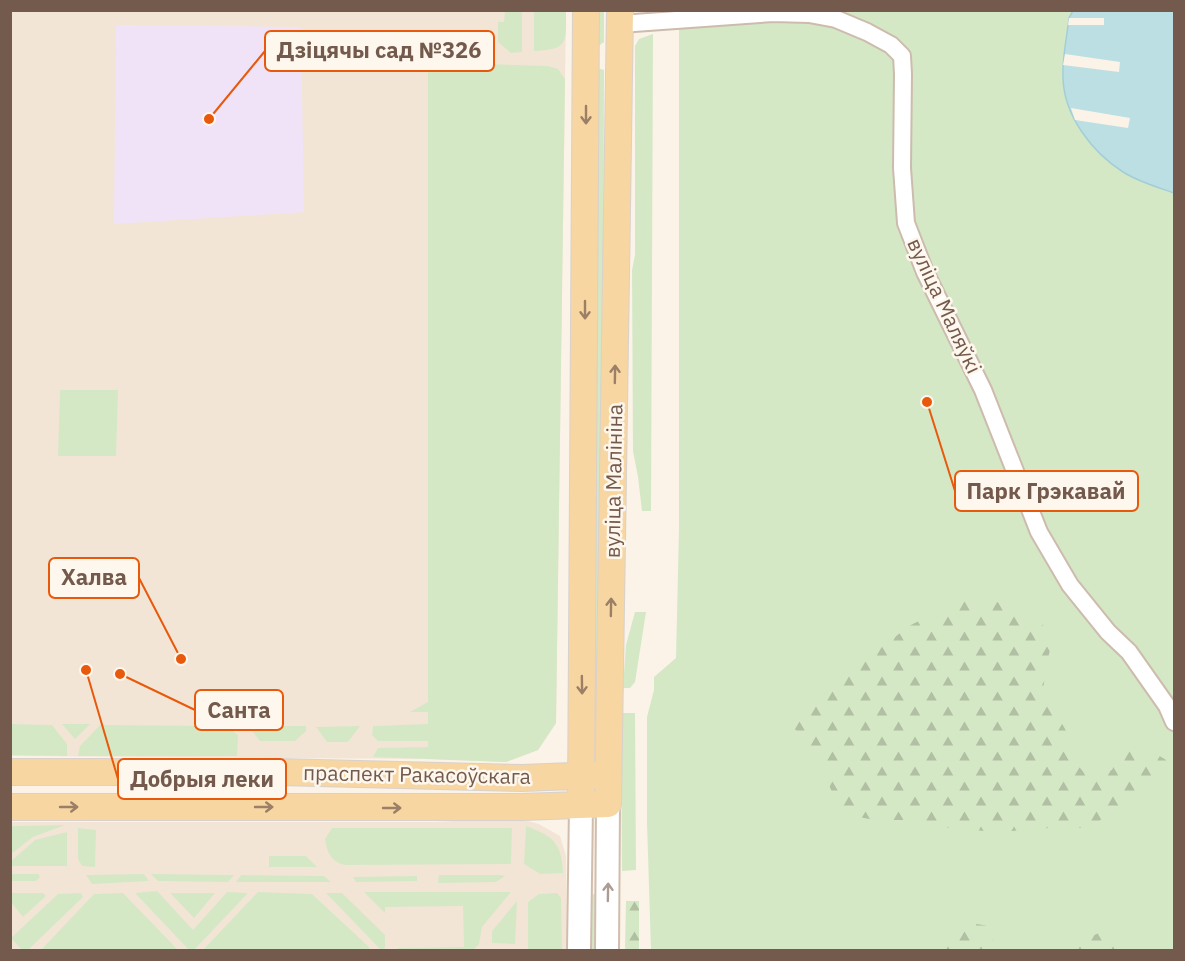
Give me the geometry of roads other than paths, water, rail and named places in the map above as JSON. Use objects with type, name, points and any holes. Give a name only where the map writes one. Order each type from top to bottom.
[{"type":"main road","name":"вуліца Малініна","points":[[579,951],[586,10]]},
{"type":"main road","name":"вуліца Малініна","points":[[607,951],[620,17]]},
{"type":"main road","points":[[587,56],[619,56]]},
{"type":"main road","name":"праспект Ракасоўскага","points":[[10,772],[278,772],[522,778],[608,774]]},
{"type":"main road","name":"праспект Ракасоўскага","points":[[10,807],[345,808],[608,804]]},
{"type":"street","name":"вуліца Маляўкі","points":[[620,17],[693,14],[809,14],[836,20],[867,32],[891,45],[902,56],[902,168],[906,223],[925,272],[983,390],[1039,532],[1070,585],[1108,632],[1129,652],[1167,706],[1174,722]]},
{"type":"water","points":[[1073,11],[1174,11],[1174,193],[1135,179],[1112,164],[1091,143],[1074,119],[1068,106],[1063,78],[1069,18]]},
{"type":"place","name":"Дзіцячы сад №326","points":[[209,119]]},
{"type":"place","name":"Парк Грэкавай","points":[[927,402]]},
{"type":"place","name":"Халва","points":[[181,659]]},
{"type":"place","name":"Добрыя леки","points":[[86,670]]},
{"type":"place","name":"Санта","points":[[120,674]]}]
